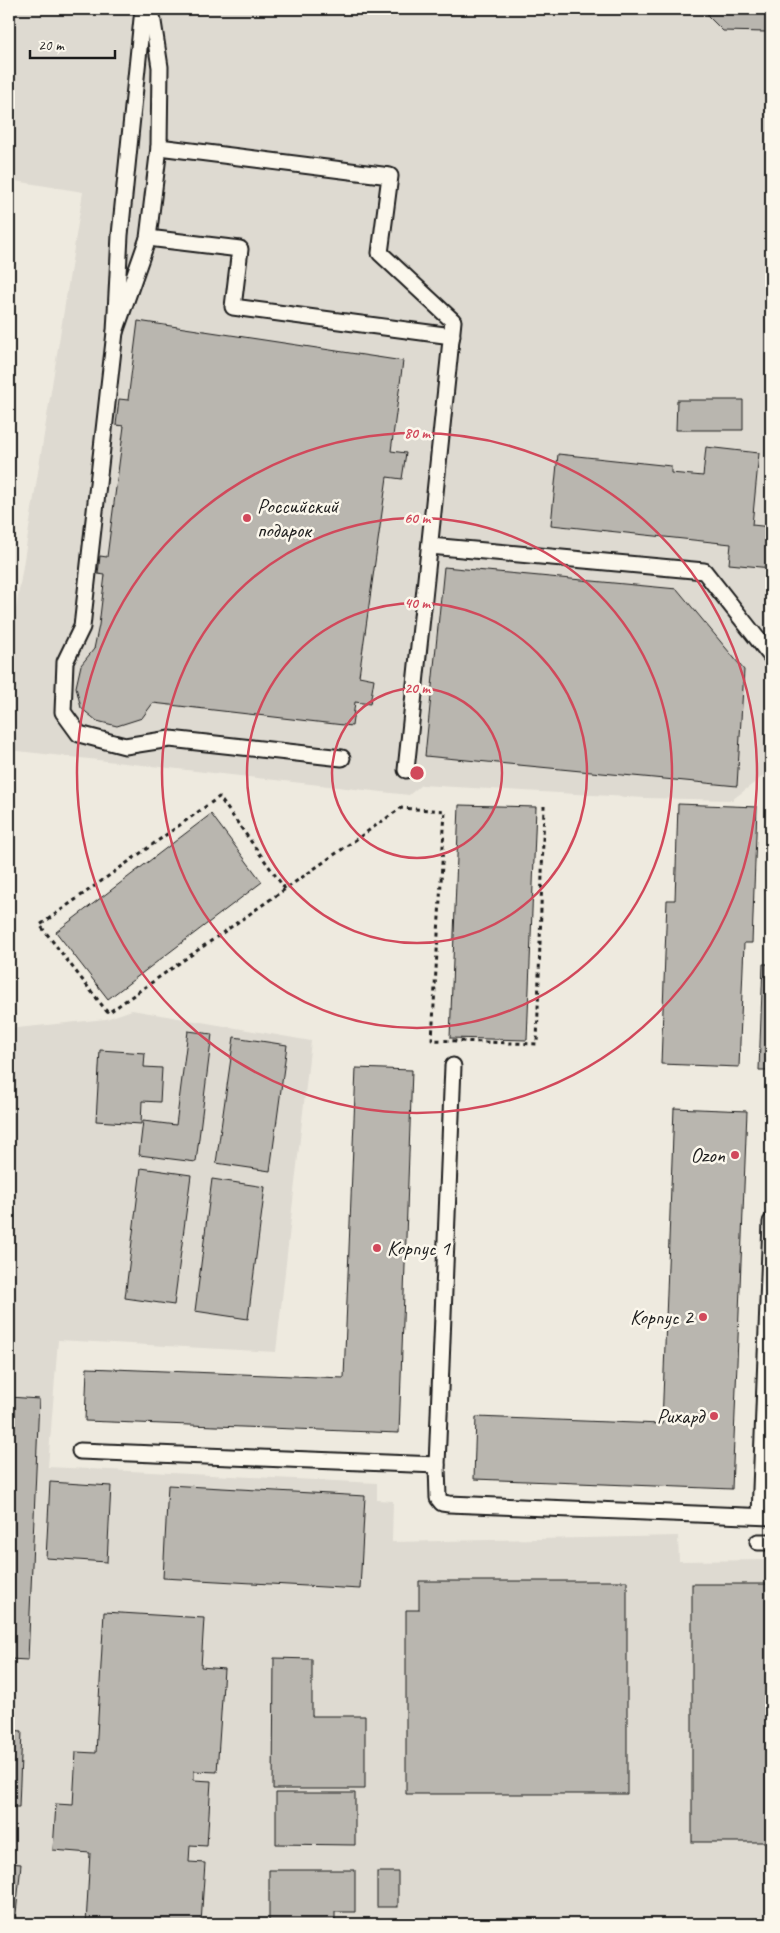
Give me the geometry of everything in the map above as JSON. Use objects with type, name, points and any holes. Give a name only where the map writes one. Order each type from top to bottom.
[{"type":"lane","points":[[143,9],[120,235],[115,332],[82,627],[65,662],[63,712],[79,734],[125,746],[170,739],[342,758]]},
{"type":"lane","points":[[115,332],[148,238],[159,146],[160,66],[151,9]]},
{"type":"lane","points":[[159,146],[390,176],[380,253],[453,321],[406,770]]},
{"type":"lane","points":[[148,238],[240,249],[233,307],[452,336]]},
{"type":"lane","points":[[430,546],[704,571],[771,656]]},
{"type":"lane","points":[[452,1066],[436,1492],[442,1503],[766,1516],[771,1222]]},
{"type":"lane","points":[[80,1451],[438,1464]]},
{"type":"path","points":[[285,889],[219,797],[40,925],[108,1013],[401,808],[445,811],[432,1040],[537,1044],[544,806]]},
{"type":"shaded area","points":[[9,9],[771,9],[771,770],[732,800],[645,798],[421,785],[409,795],[9,750],[9,653],[83,192],[9,180]]},
{"type":"shaded area","points":[[132,1010],[311,1041],[276,1352],[58,1340],[48,1467],[377,1483],[377,1500],[393,1501],[392,1542],[678,1536],[679,1561],[771,1560],[771,1924],[9,1924],[9,1027],[17,1028],[106,1019]]},
{"type":"building","points":[[708,9],[771,9],[771,22],[766,32],[723,31],[708,16]]},
{"type":"building","name":"Российский подарок","points":[[138,321],[403,361],[391,451],[406,453],[402,479],[387,477],[359,676],[374,679],[370,704],[355,702],[352,726],[153,703],[142,718],[117,726],[97,721],[81,708],[76,687],[81,665],[94,649],[99,625],[105,575],[98,574],[100,556],[107,557],[124,426],[116,425],[119,399],[128,400]]},
{"type":"building","points":[[677,400],[743,400],[743,430],[676,430]]},
{"type":"building","points":[[706,447],[759,453],[752,525],[771,527],[771,568],[729,564],[731,544],[551,525],[558,454],[671,466],[671,473],[703,476]]},
{"type":"building","points":[[444,567],[677,589],[744,670],[737,786],[425,756]]},
{"type":"building","points":[[678,804],[757,807],[752,943],[744,943],[739,1067],[661,1064],[667,900],[675,900]]},
{"type":"building","points":[[459,805],[536,807],[527,1040],[450,1038]]},
{"type":"building","points":[[211,814],[262,882],[108,999],[56,932]]},
{"type":"building","points":[[763,964],[771,964],[771,1070],[759,1070]]},
{"type":"building","points":[[188,1031],[212,1034],[196,1162],[139,1155],[143,1121],[176,1125]]},
{"type":"building","points":[[234,1037],[287,1045],[270,1171],[216,1163]]},
{"type":"building","points":[[100,1050],[145,1053],[144,1067],[162,1068],[160,1102],[142,1101],[141,1124],[96,1121]]},
{"type":"building","name":"Корпус 1","points":[[356,1068],[412,1070],[399,1433],[85,1421],[87,1368],[344,1378]]},
{"type":"building","name":"Корпус 2","points":[[674,1108],[747,1111],[732,1489],[474,1479],[476,1417],[662,1424]]},
{"type":"building","points":[[141,1168],[191,1175],[174,1305],[125,1298]]},
{"type":"building","points":[[212,1179],[265,1187],[248,1319],[195,1311]]},
{"type":"building","points":[[9,1397],[39,1399],[28,1660],[9,1659]]},
{"type":"building","points":[[50,1482],[111,1486],[107,1562],[46,1558]]},
{"type":"building","points":[[168,1485],[365,1496],[360,1589],[163,1578]]},
{"type":"building","points":[[419,1581],[627,1581],[627,1794],[406,1794],[406,1610],[419,1610]]},
{"type":"building","points":[[692,1584],[771,1584],[771,1842],[692,1842]]},
{"type":"building","points":[[104,1612],[204,1618],[201,1667],[224,1669],[217,1772],[194,1771],[194,1780],[211,1781],[207,1846],[190,1845],[189,1862],[205,1863],[201,1923],[86,1924],[90,1853],[53,1850],[56,1804],[73,1805],[76,1752],[96,1753]]},
{"type":"building","points":[[274,1658],[312,1659],[312,1716],[365,1716],[365,1789],[273,1789]]},
{"type":"building","points":[[9,1730],[22,1731],[19,1807],[9,1807]]},
{"type":"building","points":[[276,1793],[355,1793],[355,1845],[276,1844]]},
{"type":"building","points":[[9,1863],[21,1864],[15,1924],[9,1924]]},
{"type":"building","points":[[269,1870],[355,1870],[355,1912],[335,1912],[335,1924],[269,1924]]},
{"type":"building","points":[[377,1872],[398,1872],[398,1907],[377,1907]]},
{"type":"place","name":"Российский подарок","points":[[247,518]]},
{"type":"place","name":"Ozon","points":[[735,1155]]},
{"type":"place","name":"Корпус 1","points":[[377,1248]]},
{"type":"place","name":"Корпус 2","points":[[703,1317]]},
{"type":"place","name":"Рихард","points":[[714,1416]]}]
